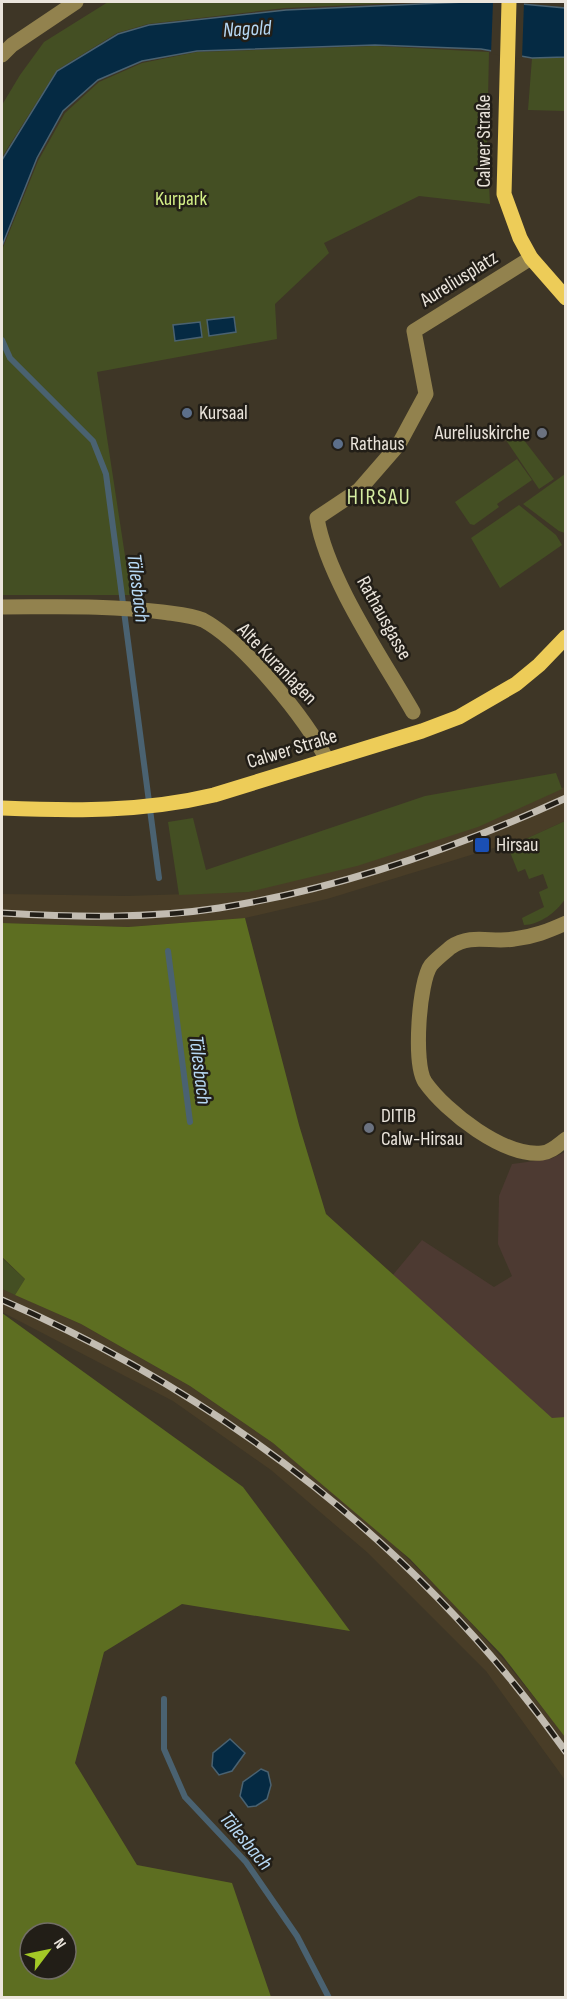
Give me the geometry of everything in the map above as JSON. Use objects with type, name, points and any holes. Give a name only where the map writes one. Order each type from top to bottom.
[{"type":"main road","name":"Calwer Straße","points":[[509,2],[503,142],[504,194],[519,238],[531,258],[566,298]]},
{"type":"main road","name":"Calwer Straße","points":[[2,808],[125,809],[178,803],[327,760],[459,717],[516,684],[539,665],[566,637]]},
{"type":"street","points":[[2,55],[76,2]]},
{"type":"street","name":"Aureliusplatz","points":[[321,542],[317,518],[359,490],[399,444],[426,394],[414,331],[531,258]]},
{"type":"street","name":"Rathausgasse","points":[[321,542],[354,610],[413,712]]},
{"type":"street","name":"Alte Kuranlagen","points":[[2,607],[139,609],[202,620],[242,651],[282,694],[316,738],[327,760]]},
{"type":"street","points":[[566,922],[531,936],[511,940],[471,938],[452,946],[430,966],[417,1026],[418,1052],[423,1080],[450,1108],[493,1140],[512,1150],[543,1153],[554,1149],[566,1139]]},
{"type":"shaded area","points":[[565,787],[565,821],[508,847],[497,847],[327,899],[245,918],[128,927],[2,923],[2,894],[127,896],[249,892]]},
{"type":"shaded area","points":[[565,1152],[565,1417],[552,1419],[392,1276],[422,1240],[494,1287],[512,1276],[498,1244],[499,1196],[512,1164],[550,1159]]},
{"type":"shaded area","points":[[2,1289],[81,1324],[190,1386],[273,1443],[383,1534],[449,1599],[505,1661],[565,1736],[565,1780],[486,1671],[368,1553],[271,1470],[173,1401],[2,1312]]},
{"type":"green space","points":[[108,2],[418,2],[285,8],[148,24],[117,33],[57,70],[2,157],[2,105],[20,75],[44,42]]},
{"type":"green space","name":"Kurpark","points":[[375,46],[489,52],[487,145],[490,204],[419,196],[324,243],[329,253],[275,304],[277,339],[97,372],[131,595],[2,595],[2,250],[38,161],[65,113],[99,82],[142,63],[197,52]]},
{"type":"green space","points":[[565,57],[565,111],[528,110],[532,58]]},
{"type":"green space","points":[[513,426],[554,479],[539,489],[502,434]]},
{"type":"green space","points":[[517,459],[532,480],[497,504],[499,507],[474,525],[470,524],[455,502]]},
{"type":"green space","points":[[565,474],[565,533],[523,504]]},
{"type":"green space","points":[[519,505],[556,535],[562,545],[500,588],[471,538]]},
{"type":"green space","points":[[556,773],[562,789],[478,827],[357,866],[249,892],[179,895],[168,822],[193,818],[206,870],[425,796]]},
{"type":"green space","points":[[565,821],[565,899],[547,917],[536,923],[524,925],[522,918],[544,907],[539,892],[548,888],[543,874],[529,879],[525,869],[518,872],[508,847]]},
{"type":"green space","points":[[245,918],[299,1125],[326,1214],[552,1418],[565,1417],[565,1737],[502,1655],[410,1559],[273,1443],[190,1386],[81,1324],[15,1295],[25,1279],[2,1257],[2,923],[128,927]]},
{"type":"green space","points":[[2,1258],[25,1279],[15,1295],[2,1289]]},
{"type":"green space","points":[[2,1313],[243,1487],[350,1631],[182,1604],[104,1652],[75,1763],[137,1865],[232,1883],[271,1997],[2,1997]]},
{"type":"water","name":"Nagold","points":[[500,2],[565,8],[565,57],[532,58],[481,49],[375,45],[197,51],[142,61],[98,80],[63,111],[37,158],[2,246],[2,160],[57,71],[118,34],[149,25],[286,10]]},
{"type":"water","points":[[234,317],[236,332],[209,336],[207,320]]},
{"type":"water","points":[[200,322],[202,337],[175,341],[173,325]]},
{"type":"water","points":[[230,1739],[245,1753],[232,1771],[219,1775],[212,1766],[213,1753]]},
{"type":"water","points":[[261,1769],[268,1772],[271,1785],[267,1799],[256,1806],[248,1807],[240,1796],[243,1782]]},
{"type":"pier","points":[[493,2],[524,2],[522,59],[491,54]]},
{"type":"waterway","name":"Tälesbach","points":[[2,340],[10,358],[93,441],[106,474],[159,878]]},
{"type":"waterway","name":"Tälesbach","points":[[168,951],[190,1122]]},
{"type":"waterway","name":"Tälesbach","points":[[164,1699],[164,1749],[185,1797],[246,1862],[297,1936],[329,1998]]},
{"type":"railway","points":[[2,913],[84,916],[165,914],[192,912],[264,900],[396,865],[482,834],[566,798]]},
{"type":"railway","points":[[2,1300],[85,1339],[165,1383],[241,1433],[315,1487],[384,1546],[449,1610],[510,1679],[566,1752]]},
{"type":"place","name":"Kursaal","points":[[187,413]]},
{"type":"place","name":"Aureliuskirche","points":[[542,433]]},
{"type":"place","name":"Rathaus","points":[[338,444]]},
{"type":"place","name":"Hirsau","points":[[482,845]]},
{"type":"place","name":"DITIB Calw-Hirsau","points":[[369,1128]]},
{"type":"district","name":"HIRSAU","points":[[379,497]]}]
